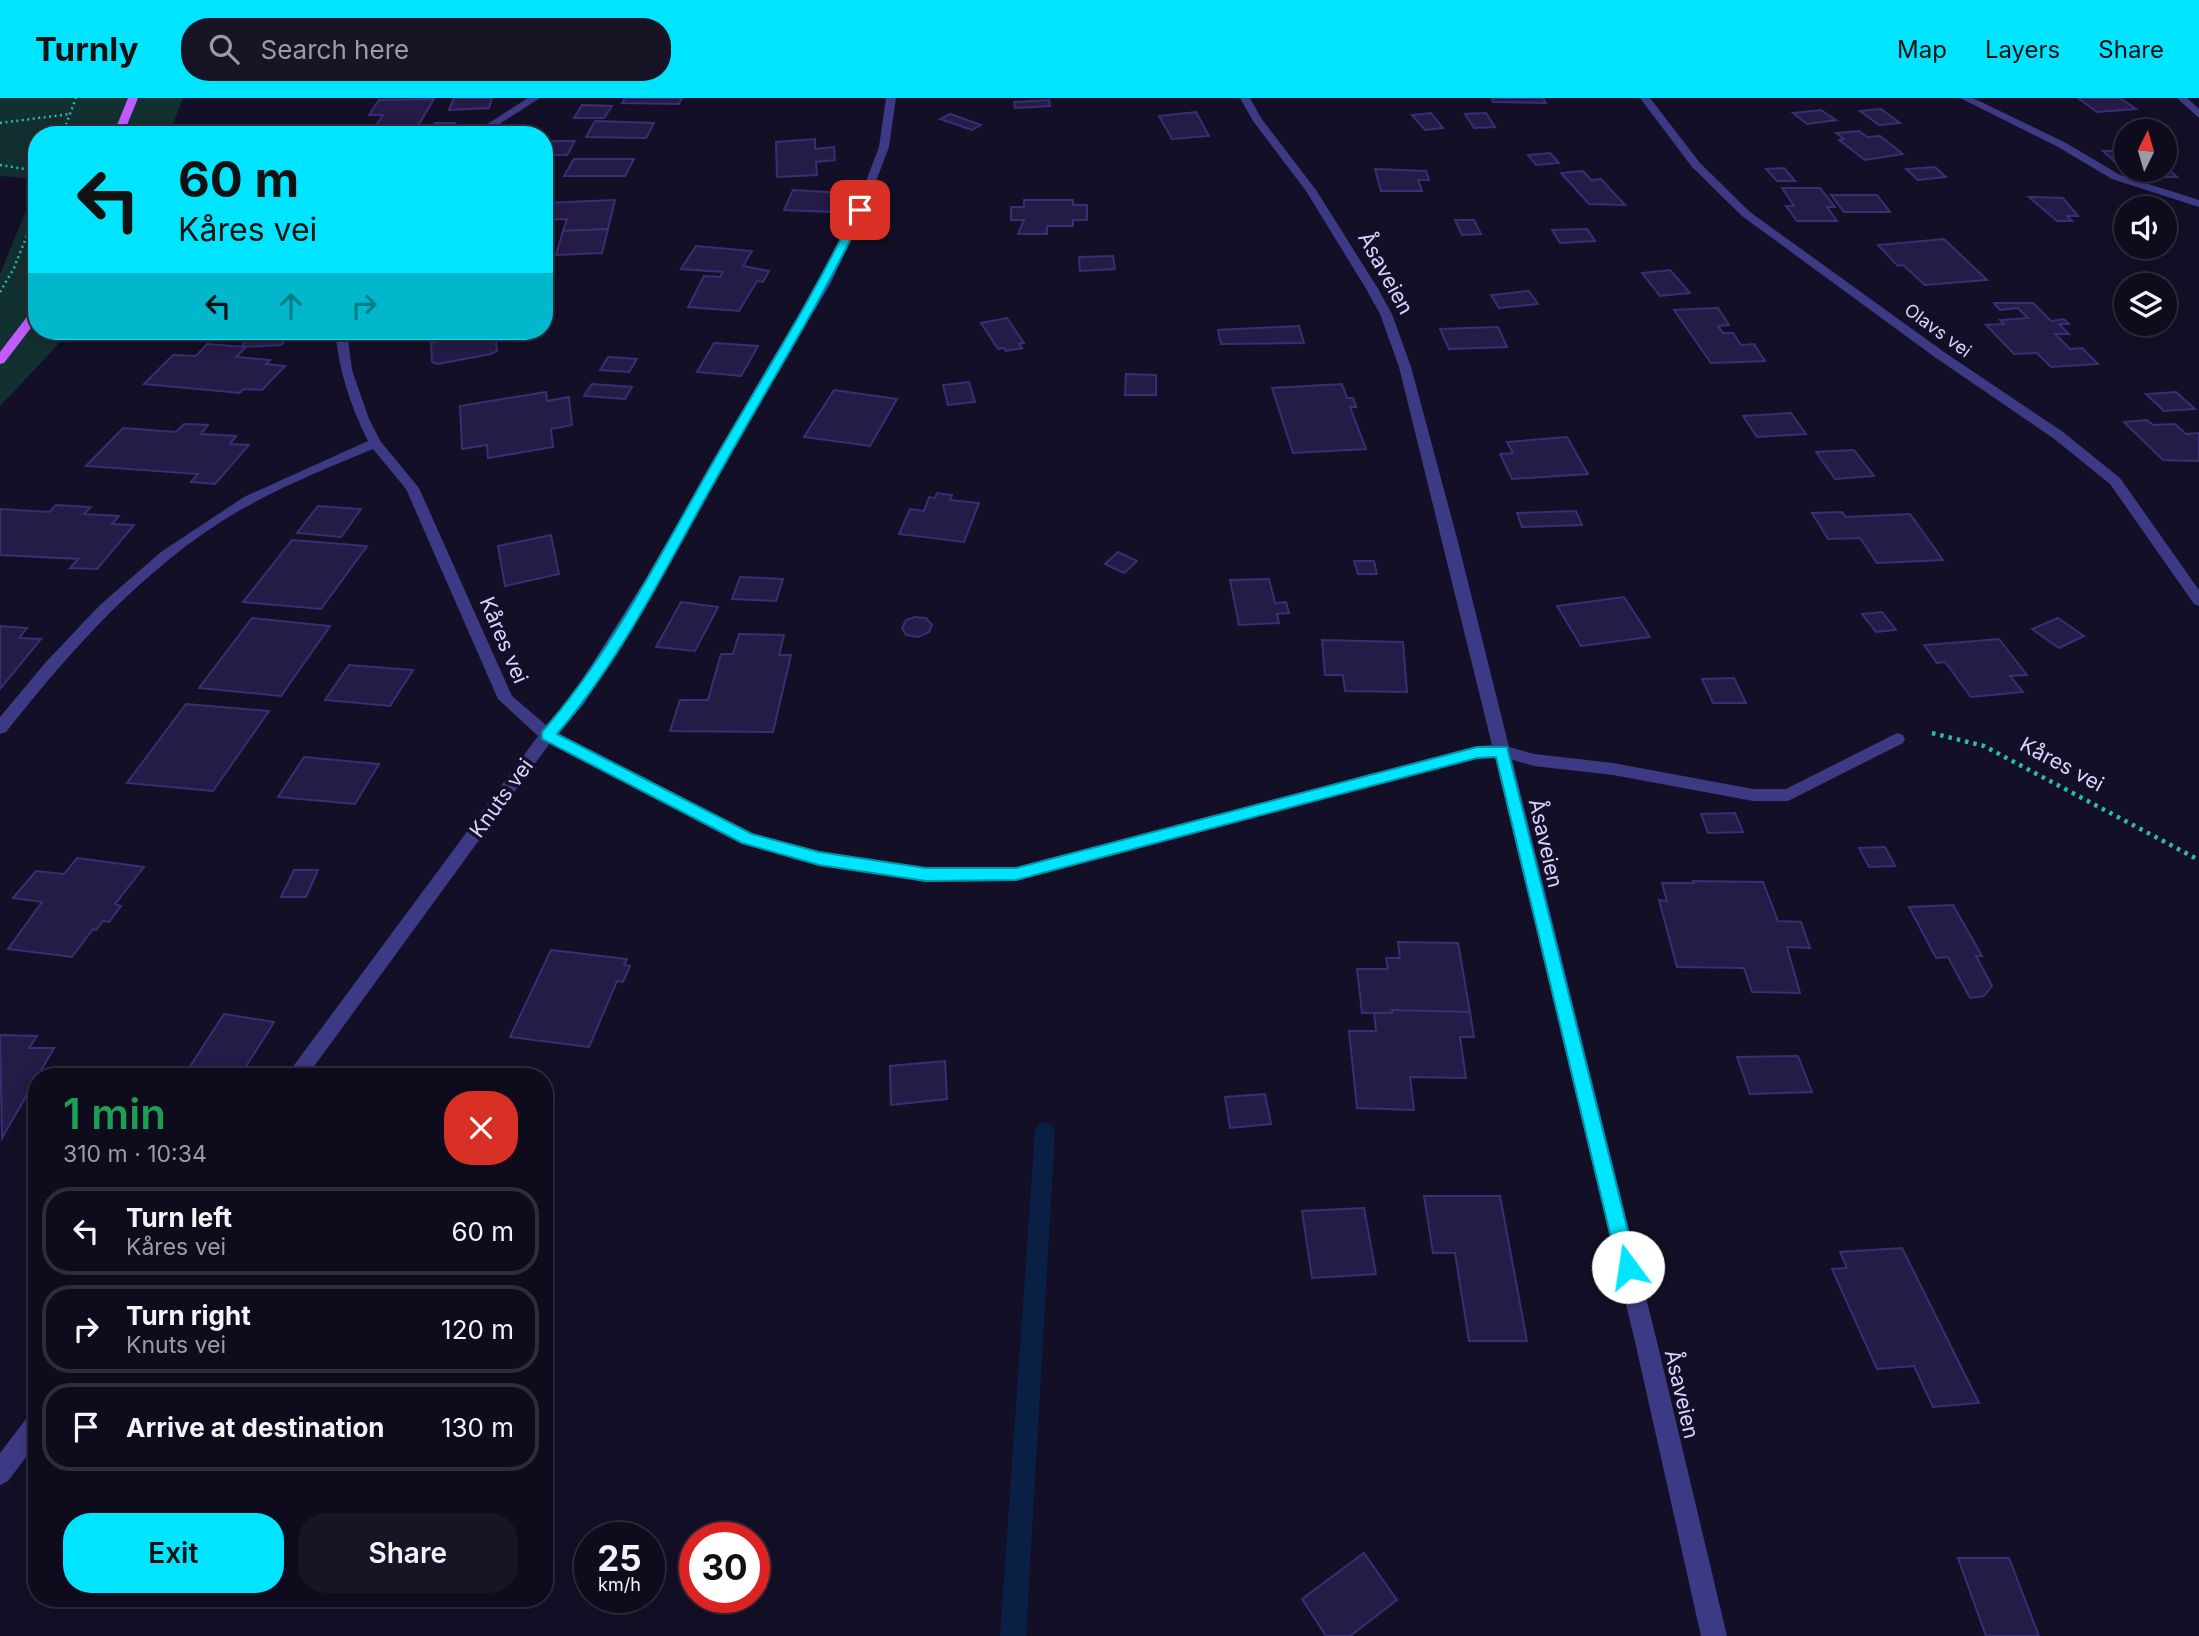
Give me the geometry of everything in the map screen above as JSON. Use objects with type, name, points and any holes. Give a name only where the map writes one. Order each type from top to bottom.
[{"type":"main road","points":[[121,126],[132,98]]},
{"type":"main road","points":[[0,360],[28,324]]},
{"type":"street","points":[[490,126],[536,98]]},
{"type":"street","name":"Knuts vei","points":[[302,1068],[547,735],[578,700],[646,591],[773,368],[824,285],[860,210],[884,147],[891,98]]},
{"type":"street","name":"Åsaveien","points":[[1245,98],[1256,119],[1311,190],[1386,314],[1416,406],[1647,1346],[1714,1636]]},
{"type":"street","name":"Olavs vei","points":[[1645,98],[1696,165],[1746,214],[1940,355],[2058,435],[2115,481],[2199,601]]},
{"type":"street","points":[[1965,98],[2063,145],[2116,177],[2199,204]]},
{"type":"street","points":[[2182,98],[2199,114]]},
{"type":"street","name":"Kåres vei","points":[[342,340],[346,370],[375,443],[412,488],[444,554],[506,699],[547,735],[747,838],[819,858],[926,874],[1016,874],[1464,755],[1502,751]]},
{"type":"street","points":[[0,727],[33,685],[85,630],[185,541],[260,495],[375,443]]},
{"type":"street","points":[[1502,751],[1534,761],[1613,769],[1753,795],[1788,795],[1897,739]]},
{"type":"street","points":[[0,1473],[28,1435]]},
{"type":"path","points":[[65,126],[76,98]]},
{"type":"path","points":[[0,123],[70,114]]},
{"type":"path","points":[[0,165],[28,170]]},
{"type":"path","points":[[0,292],[14,268],[28,233]]},
{"type":"path","name":"Kåres vei","points":[[1897,739],[1936,733],[1984,746],[2199,860]]},
{"type":"green space","points":[[0,98],[183,98],[172,126],[28,126],[28,178],[0,176]]},
{"type":"green space","points":[[28,206],[28,340],[62,340],[0,406],[0,274]]},
{"type":"building","points":[[454,98],[492,98],[489,108],[449,110]]},
{"type":"building","points":[[625,98],[682,98],[679,104],[622,103]]},
{"type":"building","points":[[1492,98],[1543,98],[1546,103],[1493,102]]},
{"type":"building","points":[[2078,98],[2120,98],[2136,109],[2097,112]]},
{"type":"building","points":[[434,99],[418,126],[376,126],[383,115],[369,115],[379,100]]},
{"type":"building","points":[[1049,100],[1050,106],[1015,108],[1014,102]]},
{"type":"building","points":[[582,105],[612,106],[604,118],[574,118]]},
{"type":"building","points":[[1881,109],[1900,123],[1879,125],[1860,111]]},
{"type":"building","points":[[1821,110],[1836,120],[1807,124],[1793,113]]},
{"type":"building","points":[[1196,112],[1209,136],[1172,139],[1159,116]]},
{"type":"building","points":[[1431,113],[1443,128],[1425,130],[1412,115]]},
{"type":"building","points":[[1486,113],[1495,127],[1474,128],[1465,114]]},
{"type":"building","points":[[950,114],[981,125],[972,130],[940,119]]},
{"type":"building","points":[[595,121],[654,123],[646,138],[586,137]]},
{"type":"building","points":[[435,123],[455,123],[453,126],[433,126]]},
{"type":"building","points":[[1859,131],[1867,137],[1880,136],[1903,154],[1865,160],[1839,140],[1844,139],[1836,133]]},
{"type":"building","points":[[815,139],[815,149],[834,147],[835,160],[816,162],[817,175],[777,177],[776,142]]},
{"type":"building","points":[[553,141],[575,141],[567,155],[553,155]]},
{"type":"building","points":[[2103,151],[2114,151],[2114,161]]},
{"type":"building","points":[[1550,153],[1559,163],[1536,165],[1528,155]]},
{"type":"building","points":[[574,159],[634,159],[625,176],[564,176]]},
{"type":"building","points":[[1935,167],[1946,177],[1918,180],[1906,169]]},
{"type":"building","points":[[1784,168],[1795,181],[1777,181],[1766,169]]},
{"type":"building","points":[[1375,169],[1426,171],[1429,180],[1418,180],[1422,191],[1381,191]]},
{"type":"building","points":[[1583,171],[1591,180],[1601,179],[1625,205],[1589,204],[1561,173]]},
{"type":"building","points":[[1782,188],[1820,188],[1835,207],[1827,207],[1837,221],[1797,221],[1786,206],[1794,206]]},
{"type":"building","points":[[793,190],[841,193],[832,212],[784,210]]},
{"type":"building","points":[[1831,195],[1877,195],[1890,212],[1844,212]]},
{"type":"building","points":[[2029,197],[2063,198],[2078,216],[2067,216],[2072,221],[2057,221]]},
{"type":"building","points":[[615,200],[608,229],[563,231],[567,219],[553,220],[553,203]]},
{"type":"building","points":[[1024,200],[1073,200],[1073,205],[1087,205],[1087,220],[1073,220],[1073,226],[1047,226],[1047,234],[1018,234],[1024,220],[1011,220],[1011,207],[1024,207]]},
{"type":"building","points":[[1455,220],[1474,220],[1481,234],[1462,235]]},
{"type":"building","points":[[608,229],[602,253],[556,255],[563,231]]},
{"type":"building","points":[[1587,229],[1595,241],[1560,243],[1552,230]]},
{"type":"building","points":[[1944,239],[1987,280],[1925,285],[1903,265],[1898,266],[1878,245]]},
{"type":"building","points":[[696,246],[752,251],[743,266],[769,271],[763,282],[757,281],[739,311],[688,307],[704,276],[720,277],[723,272],[681,269]]},
{"type":"building","points":[[1113,256],[1115,269],[1080,271],[1079,257]]},
{"type":"building","points":[[1670,270],[1690,293],[1660,296],[1642,273]]},
{"type":"building","points":[[1529,291],[1538,304],[1499,308],[1491,295]]},
{"type":"building","points":[[1994,303],[2033,303],[2051,321],[2064,319],[2069,324],[2059,324],[2069,334],[2055,334],[2070,349],[2082,348],[2098,364],[2051,367],[2037,353],[2014,354],[1986,325],[2004,324],[2000,320],[2028,318],[2018,308],[2000,310]]},
{"type":"building","points":[[1718,308],[1729,325],[1718,326],[1723,333],[1733,333],[1741,345],[1754,344],[1765,361],[1711,363],[1674,310]]},
{"type":"building","points":[[1007,318],[1024,343],[1019,344],[1022,348],[1006,351],[1004,348],[998,349],[981,323]]},
{"type":"building","points":[[1299,326],[1304,343],[1221,344],[1218,330]]},
{"type":"building","points":[[1498,327],[1507,347],[1449,349],[1440,329]]},
{"type":"building","points":[[246,340],[284,340],[282,345],[242,347]]},
{"type":"building","points":[[500,340],[496,341],[497,351],[491,354],[438,364],[432,362],[431,342]]},
{"type":"building","points":[[714,343],[758,346],[741,376],[697,372]]},
{"type":"building","points":[[207,344],[246,347],[236,357],[270,360],[266,364],[285,366],[262,390],[244,389],[240,393],[144,384],[173,355],[196,356]]},
{"type":"building","points":[[608,357],[637,359],[629,372],[600,370]]},
{"type":"building","points":[[1126,374],[1156,375],[1156,395],[1125,395]]},
{"type":"building","points":[[969,382],[975,402],[948,405],[943,385]]},
{"type":"building","points":[[592,384],[632,387],[625,399],[584,396]]},
{"type":"building","points":[[1342,384],[1347,398],[1353,398],[1356,407],[1350,407],[1366,449],[1293,453],[1272,388]]},
{"type":"building","points":[[834,390],[897,399],[870,446],[804,437]]},
{"type":"building","points":[[546,392],[547,401],[569,397],[572,425],[551,429],[553,447],[488,458],[487,445],[462,449],[460,406]]},
{"type":"building","points":[[2176,392],[2195,409],[2164,411],[2146,394]]},
{"type":"building","points":[[1791,413],[1806,434],[1757,437],[1743,416]]},
{"type":"building","points":[[2147,420],[2153,425],[2175,424],[2186,434],[2199,433],[2199,461],[2163,460],[2124,422]]},
{"type":"building","points":[[184,424],[208,425],[201,434],[236,436],[230,444],[249,445],[215,484],[191,482],[198,474],[86,466],[123,428],[176,432]]},
{"type":"building","points":[[1567,437],[1588,474],[1512,479],[1500,454],[1513,453],[1507,442]]},
{"type":"building","points":[[1854,450],[1874,476],[1835,479],[1816,452]]},
{"type":"building","points":[[937,493],[952,495],[950,500],[979,503],[964,542],[899,534],[910,509],[924,511],[929,497],[935,498]]},
{"type":"building","points":[[56,505],[91,507],[84,514],[119,516],[112,524],[134,525],[97,569],[70,568],[78,559],[0,555],[0,509],[49,512]]},
{"type":"building","points":[[318,506],[361,509],[341,537],[297,533]]},
{"type":"building","points":[[1576,511],[1582,525],[1522,527],[1517,513]]},
{"type":"building","points":[[1842,512],[1846,517],[1910,514],[1943,560],[1877,563],[1860,538],[1828,539],[1812,513]]},
{"type":"building","points":[[551,535],[559,574],[505,586],[498,546]]},
{"type":"building","points":[[292,540],[367,546],[321,609],[243,602]]},
{"type":"building","points":[[1118,552],[1137,561],[1124,573],[1105,564]]},
{"type":"building","points":[[1354,561],[1374,561],[1377,574],[1358,574]]},
{"type":"building","points":[[740,577],[783,579],[776,601],[732,599]]},
{"type":"building","points":[[1269,579],[1275,603],[1286,602],[1289,613],[1277,614],[1279,623],[1239,625],[1230,580]]},
{"type":"building","points":[[1624,597],[1650,637],[1581,646],[1557,606]]},
{"type":"building","points":[[681,602],[718,607],[695,651],[656,647]]},
{"type":"building","points":[[1882,612],[1896,630],[1876,632],[1862,614]]},
{"type":"building","points":[[252,618],[330,626],[281,696],[199,688]]},
{"type":"building","points":[[926,618],[932,625],[929,632],[918,637],[906,635],[902,628],[906,620]]},
{"type":"building","points":[[2058,618],[2084,636],[2059,648],[2032,629]]},
{"type":"building","points":[[0,626],[27,628],[19,638],[41,639],[0,689]]},
{"type":"building","points":[[739,634],[784,635],[779,655],[791,655],[773,732],[670,731],[680,700],[708,700],[721,654],[733,654]]},
{"type":"building","points":[[1999,639],[2027,675],[2010,676],[2023,692],[1971,697],[1945,662],[1937,663],[1924,645]]},
{"type":"building","points":[[1322,640],[1403,642],[1407,692],[1345,691],[1343,675],[1325,675]]},
{"type":"building","points":[[349,665],[413,670],[390,706],[325,700]]},
{"type":"building","points":[[1734,678],[1746,703],[1713,703],[1702,679]]},
{"type":"building","points":[[186,704],[269,711],[213,791],[127,783]]},
{"type":"building","points":[[304,757],[379,764],[355,804],[278,797]]},
{"type":"building","points":[[1735,813],[1743,832],[1708,833],[1701,814]]},
{"type":"building","points":[[1885,847],[1895,866],[1869,867],[1859,848]]},
{"type":"building","points":[[77,858],[144,867],[115,904],[121,906],[109,922],[103,921],[96,930],[93,929],[72,957],[8,949],[42,902],[13,898],[36,871],[64,874]]},
{"type":"building","points":[[294,870],[318,870],[306,897],[281,897]]},
{"type":"building","points":[[1693,881],[1763,882],[1778,921],[1801,922],[1810,948],[1787,947],[1800,993],[1752,992],[1744,968],[1677,967],[1659,900],[1667,901],[1662,883],[1694,883]]},
{"type":"building","points":[[1953,905],[1982,956],[1976,956],[1992,986],[1984,996],[1970,998],[1948,957],[1936,958],[1909,907]]},
{"type":"building","points":[[1398,942],[1458,943],[1470,1012],[1362,1013],[1357,969],[1388,969],[1386,958],[1400,958]]},
{"type":"building","points":[[551,950],[627,959],[624,965],[630,966],[623,982],[617,981],[589,1047],[510,1037]]},
{"type":"building","points":[[1392,1010],[1470,1012],[1474,1037],[1460,1037],[1466,1078],[1410,1077],[1414,1110],[1357,1108],[1349,1031],[1376,1031],[1374,1013],[1392,1013]]},
{"type":"building","points":[[224,1014],[274,1022],[245,1068],[189,1068]]},
{"type":"building","points":[[0,1035],[37,1036],[29,1048],[54,1048],[42,1068],[28,1068],[28,1093],[2,1138]]},
{"type":"building","points":[[1798,1056],[1812,1092],[1750,1094],[1737,1057]]},
{"type":"building","points":[[945,1061],[947,1099],[891,1105],[890,1066]]},
{"type":"building","points":[[1265,1094],[1271,1124],[1230,1128],[1225,1097]]},
{"type":"building","points":[[1424,1196],[1500,1196],[1527,1341],[1469,1341],[1455,1253],[1433,1253]]},
{"type":"building","points":[[1364,1208],[1376,1274],[1312,1278],[1302,1211]]},
{"type":"building","points":[[1902,1248],[1979,1403],[1933,1407],[1914,1366],[1877,1369],[1832,1269],[1847,1268],[1840,1252]]},
{"type":"building","points":[[1364,1553],[1397,1600],[1350,1636],[1326,1636],[1302,1599]]},
{"type":"building","points":[[1958,1558],[2009,1558],[2039,1636],[1986,1636]]},
{"type":"waterway","points":[[1013,1636],[1045,1131]]},
{"type":"route","points":[[860,210],[824,285],[773,368],[652,580],[578,700],[547,735],[606,763],[747,838],[819,858],[926,874],[1016,874],[1064,859],[1141,842],[1477,752],[1502,751],[1628,1267]]}]
